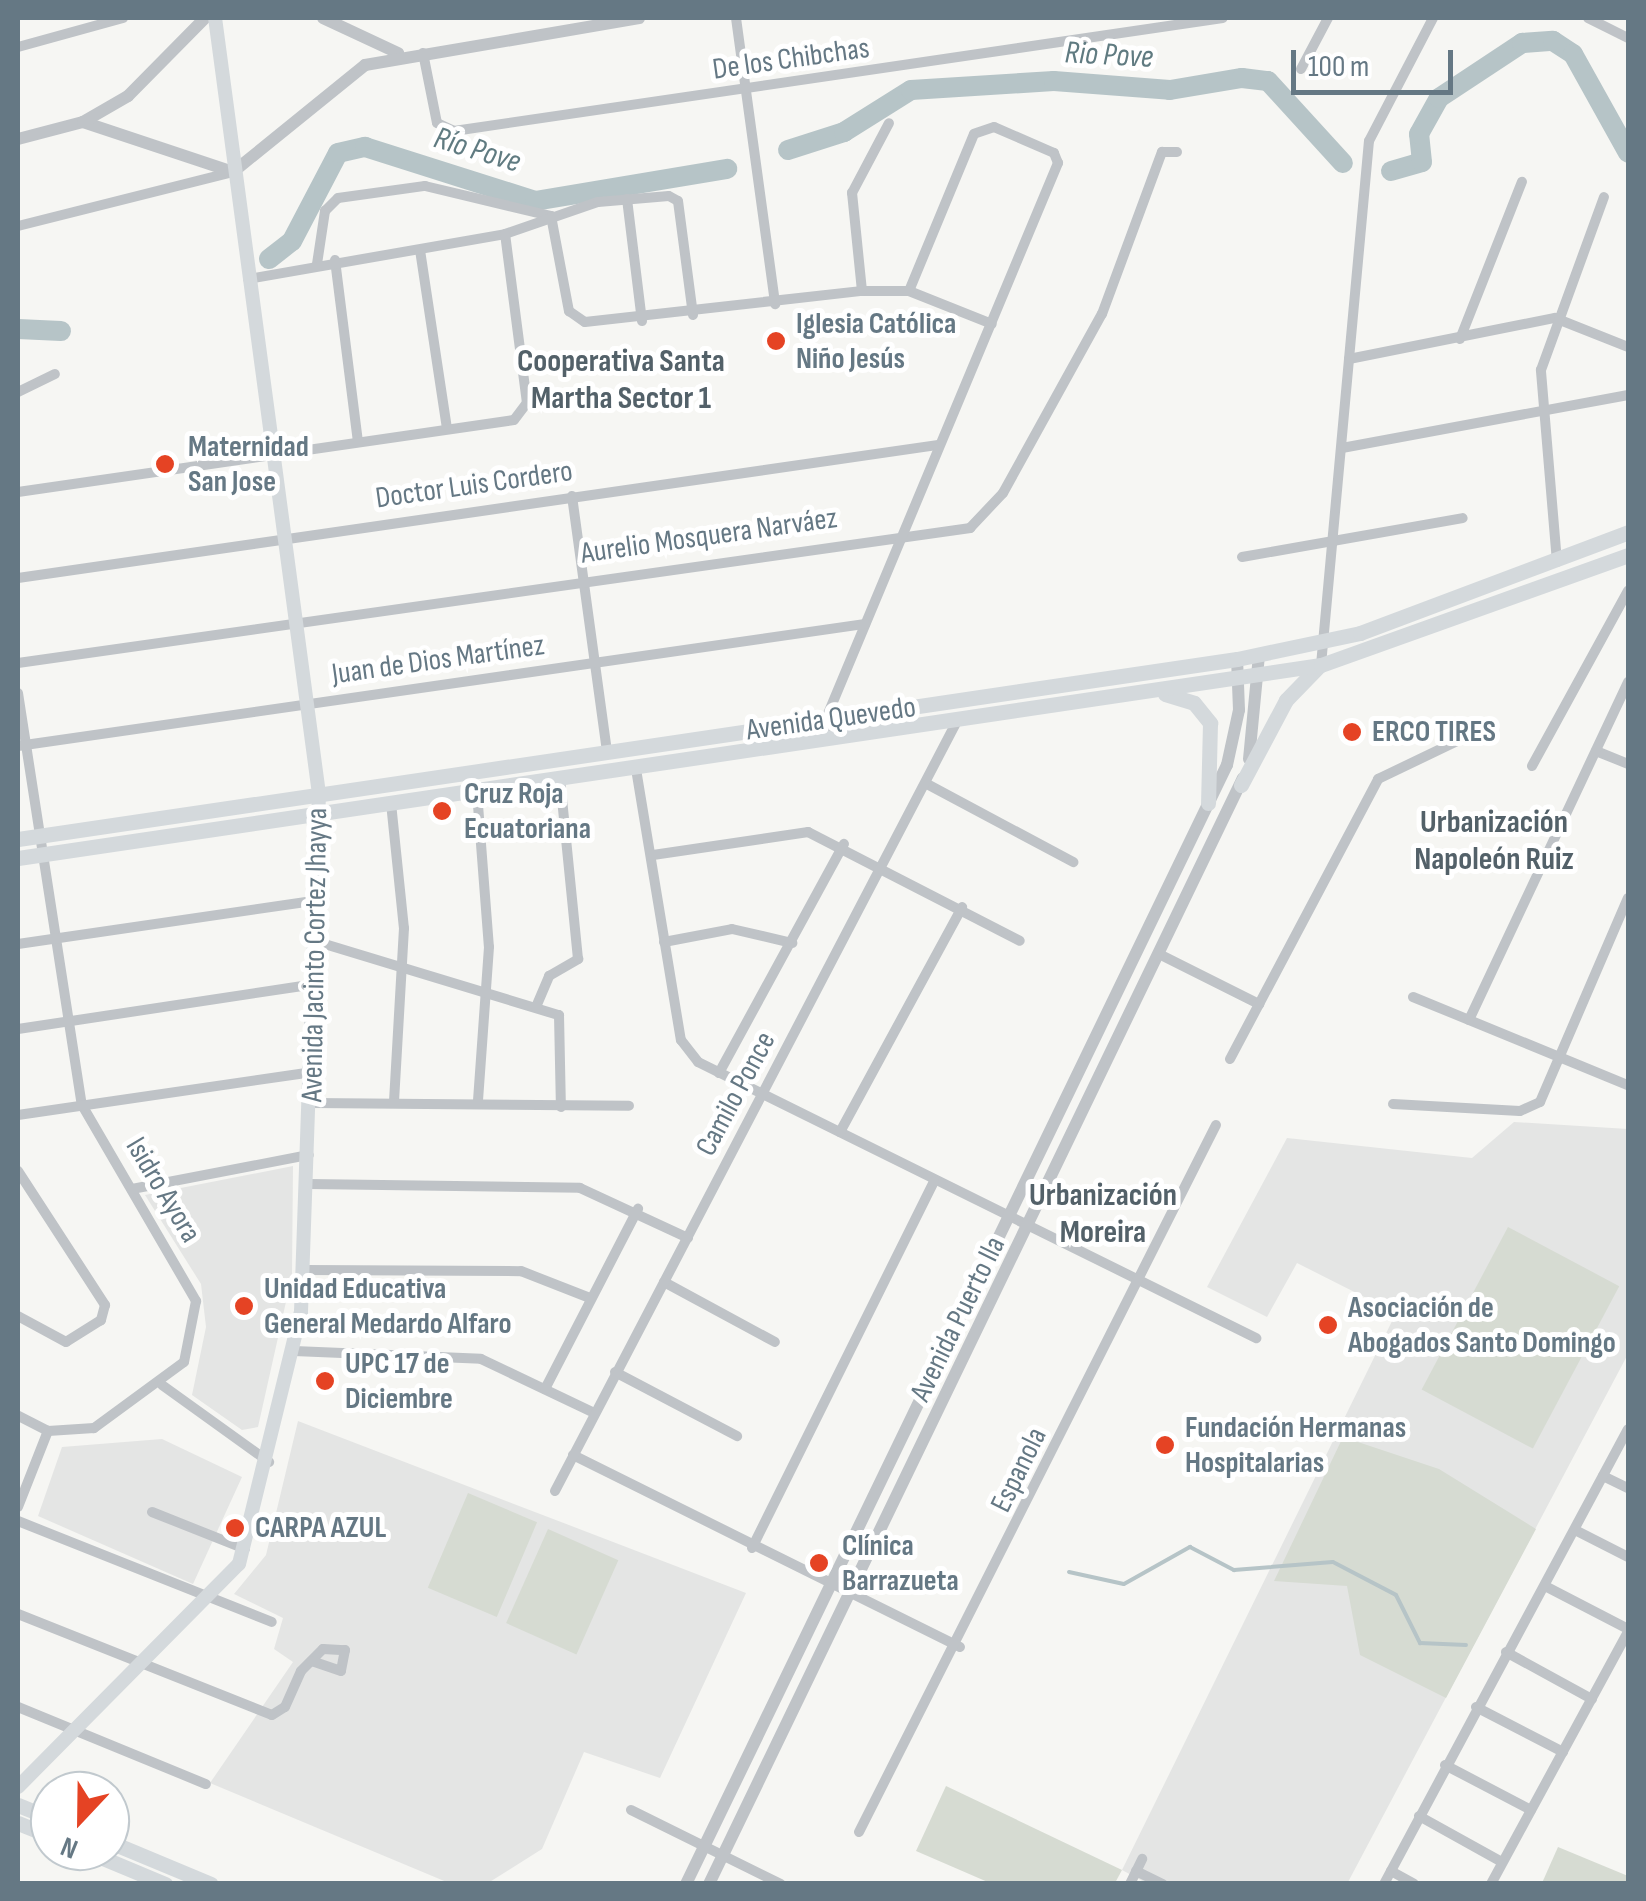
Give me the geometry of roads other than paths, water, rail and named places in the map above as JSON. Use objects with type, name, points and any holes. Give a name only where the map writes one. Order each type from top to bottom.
[{"type":"main road","name":"Avenida Jacinto Cortez Jhayya","points":[[18,1787],[209,1600],[246,1550],[294,1351],[305,1270],[320,900],[319,794],[274,452],[242,250],[218,22]]},
{"type":"main road","name":"Avenida Quevedo","points":[[18,839],[1259,655],[1326,642],[1557,563],[1628,532]]},
{"type":"main road","name":"Avenida Quevedo","points":[[18,858],[1321,664],[1628,555]]},
{"type":"main road","points":[[1241,785],[1286,700],[1321,664]]},
{"type":"main road","points":[[1146,692],[1185,698],[1210,723],[1208,803]]},
{"type":"main road","points":[[130,1850],[211,1884]]},
{"type":"main road","points":[[130,1869],[165,1884]]},
{"type":"street","points":[[18,47],[122,18]]},
{"type":"street","points":[[18,139],[83,122],[144,83],[204,18]]},
{"type":"street","points":[[323,18],[400,54]]},
{"type":"street","points":[[18,226],[233,172],[338,80],[400,54],[640,18]]},
{"type":"street","points":[[736,18],[776,304]]},
{"type":"street","points":[[1163,18],[1165,32]]},
{"type":"street","name":"De los Chibchas","points":[[423,53],[437,123],[454,132],[1165,32],[1223,18]]},
{"type":"street","points":[[1300,69],[1328,18]]},
{"type":"street","points":[[1321,664],[1369,141],[1434,18]]},
{"type":"street","points":[[1588,18],[1628,38]]},
{"type":"street","points":[[83,122],[233,172]]},
{"type":"street","points":[[862,290],[852,193],[889,123]]},
{"type":"street","points":[[828,740],[825,721],[1058,163],[1049,149],[994,126],[974,134],[909,291]]},
{"type":"street","name":"Aurelio Mosquera Narváez","points":[[18,662],[295,618],[902,534],[970,528],[992,510],[1102,314],[1159,158],[1177,152]]},
{"type":"street","points":[[1460,339],[1522,182]]},
{"type":"street","points":[[317,264],[325,211],[347,195],[425,186],[551,216]]},
{"type":"street","points":[[1557,563],[1541,370],[1555,318],[1604,198]]},
{"type":"street","points":[[247,275],[505,234],[551,216],[626,199],[678,201],[693,315]]},
{"type":"street","points":[[626,199],[642,321]]},
{"type":"street","points":[[551,216],[570,311],[585,322],[642,321],[862,290],[909,291],[992,324]]},
{"type":"street","points":[[18,492],[514,420],[527,403],[505,234]]},
{"type":"street","points":[[420,250],[447,428]]},
{"type":"street","points":[[335,260],[358,440]]},
{"type":"street","points":[[1349,359],[1555,318],[1627,344]]},
{"type":"street","points":[[18,392],[55,374]]},
{"type":"street","points":[[1342,448],[1628,395]]},
{"type":"street","name":"Doctor Luis Cordero","points":[[18,578],[938,446]]},
{"type":"street","points":[[572,496],[607,751]]},
{"type":"street","points":[[1242,557],[1334,535],[1463,518]]},
{"type":"street","points":[[1532,766],[1628,591]]},
{"type":"street","name":"Juan de Dios Martínez","points":[[21,746],[865,624]]},
{"type":"street","name":"Avenida Puerto Ila","points":[[710,1884],[1030,1229],[1241,785],[1261,674],[1259,655]]},
{"type":"street","name":"Avenida Puerto Ila","points":[[686,1884],[834,1586],[1208,803],[1236,737],[1238,659]]},
{"type":"street","points":[[1470,1020],[1628,682]]},
{"type":"street","name":"Isidro Ayora","points":[[18,694],[21,746],[82,1105],[196,1302],[184,1362],[162,1385],[94,1428],[48,1431]]},
{"type":"street","name":"Camilo Ponce","points":[[555,1491],[958,719]]},
{"type":"street","points":[[1230,1059],[1378,779],[1472,734]]},
{"type":"street","points":[[1596,751],[1628,764]]},
{"type":"street","points":[[636,769],[681,1040],[720,1073],[764,1096],[1010,1221],[1256,1338]]},
{"type":"street","points":[[536,1006],[552,972],[578,959],[560,778]]},
{"type":"street","points":[[927,784],[1072,862]]},
{"type":"street","points":[[477,792],[486,990],[478,1102]]},
{"type":"street","points":[[391,802],[400,965],[394,1103]]},
{"type":"street","points":[[652,855],[790,832],[844,844],[1020,941]]},
{"type":"street","points":[[720,1073],[844,844]]},
{"type":"street","points":[[1392,1104],[1531,1108],[1562,1057],[1628,898]]},
{"type":"street","points":[[18,944],[320,900]]},
{"type":"street","points":[[840,1132],[962,907]]},
{"type":"street","points":[[664,942],[732,928],[792,943]]},
{"type":"street","points":[[318,942],[536,1006],[564,1021],[561,1106]]},
{"type":"street","points":[[1160,955],[1259,1004]]},
{"type":"street","points":[[18,1029],[316,984]]},
{"type":"street","points":[[1412,997],[1628,1085]]},
{"type":"street","points":[[18,1115],[313,1072]]},
{"type":"street","points":[[313,1102],[629,1106]]},
{"type":"street","name":"Espanola","points":[[859,1832],[960,1646],[1216,1126]]},
{"type":"street","points":[[132,1189],[310,1155]]},
{"type":"street","points":[[18,1172],[102,1296],[102,1320],[66,1342],[18,1316]]},
{"type":"street","points":[[752,1548],[934,1182]]},
{"type":"street","points":[[309,1184],[580,1188],[638,1209],[688,1238]]},
{"type":"street","points":[[545,1389],[638,1209]]},
{"type":"street","points":[[305,1270],[521,1271],[590,1298]]},
{"type":"street","points":[[664,1282],[774,1342]]},
{"type":"street","points":[[294,1351],[481,1359],[594,1413]]},
{"type":"street","points":[[616,1372],[737,1436]]},
{"type":"street","points":[[162,1385],[270,1463]]},
{"type":"street","points":[[18,1416],[48,1431],[18,1508]]},
{"type":"street","points":[[1384,1884],[1628,1429]]},
{"type":"street","points":[[573,1456],[752,1548],[960,1646]]},
{"type":"street","points":[[1604,1476],[1628,1488]]},
{"type":"street","points":[[152,1512],[246,1550]]},
{"type":"street","points":[[18,1521],[272,1622]]},
{"type":"street","points":[[1575,1530],[1628,1557]]},
{"type":"street","points":[[1491,1884],[1628,1631],[1545,1586]]},
{"type":"street","points":[[18,1614],[272,1715],[312,1662]]},
{"type":"street","points":[[1506,1652],[1592,1699]]},
{"type":"street","points":[[18,1707],[206,1784]]},
{"type":"street","points":[[1476,1707],[1563,1752]]},
{"type":"street","points":[[1445,1765],[1531,1810]]},
{"type":"street","points":[[631,1810],[781,1884]]},
{"type":"street","points":[[1419,1816],[1502,1862]]},
{"type":"street","points":[[1130,1884],[1142,1859]]},
{"type":"street","points":[[1136,1871],[1163,1884]]},
{"type":"street","points":[[1391,1871],[1414,1884]]},
{"type":"waterway","name":"Rio Pove","points":[[1391,171],[1422,162],[1419,134],[1439,98],[1522,43],[1553,41],[1573,54],[1628,153]]},
{"type":"waterway","name":"Rio Pove","points":[[788,150],[844,132],[911,90],[1054,81],[1170,90],[1242,78],[1268,81],[1343,163]]},
{"type":"waterway","name":"Río Pove","points":[[269,259],[292,241],[338,153],[365,147],[535,201],[727,169]]},
{"type":"waterway","name":"Río Pove","points":[[18,329],[61,331]]},
{"type":"waterway","points":[[1069,1572],[1124,1584],[1190,1547],[1234,1570],[1333,1562],[1396,1595],[1420,1643],[1466,1645]]},
{"type":"place","name":"Iglesia Católica Niño Jesús","points":[[776,341]]},
{"type":"place","name":"Maternidad San Jose","points":[[165,464]]},
{"type":"place","name":"ERCO TIRES","points":[[1352,732]]},
{"type":"place","name":"Cruz Roja Ecuatoriana","points":[[442,811]]},
{"type":"place","name":"Unidad Educativa General Medardo Alfaro","points":[[244,1306]]},
{"type":"place","name":"Asociación de Abogados Santo Domingo","points":[[1328,1325]]},
{"type":"place","name":"UPC 17 de Diciembre","points":[[325,1381]]},
{"type":"place","name":"Fundación Hermanas Hospitalarias","points":[[1165,1445]]},
{"type":"place","name":"CARPA AZUL","points":[[235,1528]]},
{"type":"place","name":"Clínica Barrazueta","points":[[819,1563]]},
{"type":"district","name":"Cooperativa Santa Martha Sector 1","points":[[621,382]]},
{"type":"district","name":"Urbanización Napoleón Ruiz","points":[[1494,842]]},
{"type":"district","name":"Urbanización Moreira","points":[[1103,1216]]}]
